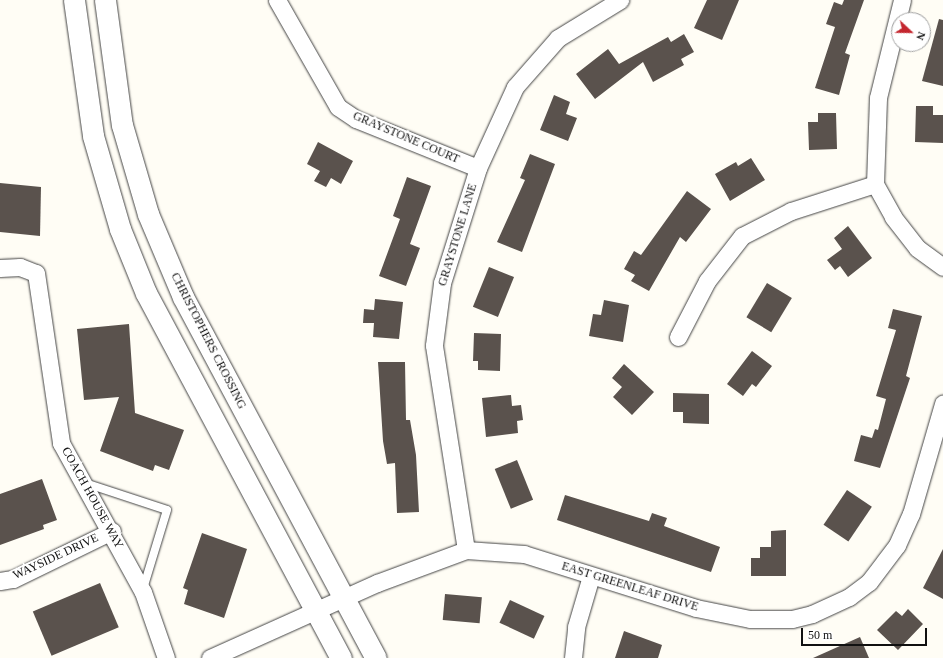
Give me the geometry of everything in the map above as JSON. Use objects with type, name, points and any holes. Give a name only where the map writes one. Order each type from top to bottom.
[{"type":"street","points":[[74,0],[93,136],[120,229],[146,293],[341,658]]},
{"type":"street","name":"CHRISTOPHERS CROSSING","points":[[105,0],[122,125],[148,214],[184,297],[376,658]]},
{"type":"street","name":"GRAYSTONE COURT","points":[[277,0],[338,107],[356,119],[478,168]]},
{"type":"street","name":"GRAYSTONE LANE","points":[[466,550],[434,345],[442,283],[478,168],[515,87],[558,38],[620,0]]},
{"type":"street","points":[[902,0],[878,98],[875,184],[893,217],[917,248],[943,267]]},
{"type":"street","points":[[678,337],[707,281],[742,236],[791,211],[875,184]]},
{"type":"street","name":"COACH HOUSE WAY","points":[[0,268],[20,267],[36,273],[61,443],[112,531],[142,592],[166,658]]},
{"type":"street","name":"EAST GREENLEAF DRIVE","points":[[210,658],[316,612],[343,597],[436,558],[466,550],[524,554],[696,608],[750,619],[792,618],[830,607],[869,582],[897,545],[911,514],[938,438],[943,404]]},
{"type":"street","name":"WAYSIDE DRIVE","points":[[0,581],[14,579],[112,531]]},
{"type":"street","points":[[573,658],[576,627],[591,576]]},
{"type":"lane","points":[[85,484],[167,510],[142,592]]},
{"type":"building","points":[[707,0],[739,0],[722,40],[694,28]]},
{"type":"building","points":[[844,0],[864,0],[845,53],[850,55],[839,95],[815,88],[835,27],[826,24],[834,2],[842,5]]},
{"type":"building","points":[[939,19],[943,20],[943,86],[922,81]]},
{"type":"building","points":[[684,34],[694,52],[681,59],[684,65],[653,82],[643,62],[595,99],[576,74],[608,49],[619,64],[668,37],[671,42]]},
{"type":"building","points":[[554,95],[570,102],[566,114],[577,118],[568,141],[540,130]]},
{"type":"building","points":[[916,106],[933,106],[933,115],[943,115],[943,143],[915,142]]},
{"type":"building","points":[[818,113],[836,113],[837,149],[809,150],[808,122],[818,122]]},
{"type":"building","points":[[318,142],[353,161],[341,184],[331,178],[326,187],[314,181],[320,171],[307,164]]},
{"type":"building","points":[[530,154],[555,164],[522,252],[497,242],[525,180],[520,178]]},
{"type":"building","points":[[751,158],[765,180],[730,201],[715,174],[736,162],[738,166]]},
{"type":"building","points":[[407,177],[431,186],[410,244],[420,248],[406,286],[379,276],[400,219],[393,216]]},
{"type":"building","points":[[0,183],[41,187],[40,236],[0,232]]},
{"type":"building","points":[[687,191],[711,209],[686,242],[680,237],[649,291],[631,281],[635,275],[624,269],[634,251],[641,255]]},
{"type":"building","points":[[848,226],[872,258],[848,277],[840,266],[835,270],[827,260],[842,249],[834,238]]},
{"type":"building","points":[[489,267],[514,277],[498,317],[473,307]]},
{"type":"building","points":[[767,283],[792,298],[771,332],[746,317]]},
{"type":"building","points":[[375,299],[403,302],[399,339],[373,337],[374,323],[363,323],[364,309],[374,310]]},
{"type":"building","points":[[604,300],[629,305],[623,342],[589,336],[593,314],[601,315]]},
{"type":"building","points":[[893,309],[922,316],[906,376],[910,378],[880,468],[854,461],[861,435],[872,438],[875,429],[878,430],[886,399],[876,396],[896,330],[888,328]]},
{"type":"building","points":[[129,324],[135,413],[184,430],[169,470],[155,465],[153,471],[100,451],[119,397],[84,400],[77,329]]},
{"type":"building","points":[[474,333],[501,334],[500,371],[478,370],[478,361],[473,361]]},
{"type":"building","points":[[752,351],[772,366],[756,387],[752,384],[743,396],[727,384]]},
{"type":"building","points":[[378,362],[405,362],[406,420],[410,420],[416,455],[419,512],[397,513],[395,463],[387,464],[383,441]]},
{"type":"building","points":[[624,364],[654,392],[632,415],[613,397],[622,387],[612,378]]},
{"type":"building","points":[[673,393],[709,394],[709,424],[683,423],[683,412],[673,412]]},
{"type":"building","points":[[511,395],[512,406],[521,405],[523,420],[517,421],[518,433],[486,437],[482,398]]},
{"type":"building","points":[[517,460],[533,500],[511,509],[495,469]]},
{"type":"building","points":[[42,479],[57,520],[43,525],[44,529],[0,545],[0,494]]},
{"type":"building","points":[[847,490],[872,507],[848,542],[824,525]]},
{"type":"building","points":[[565,495],[649,521],[652,513],[667,518],[664,526],[720,547],[711,572],[557,520]]},
{"type":"building","points":[[786,530],[786,576],[751,576],[751,558],[760,558],[760,547],[771,547],[771,531]]},
{"type":"building","points":[[202,533],[247,549],[224,618],[184,604],[188,590],[183,588]]},
{"type":"building","points":[[943,549],[943,599],[923,588]]},
{"type":"building","points":[[100,583],[119,627],[52,656],[33,612]]},
{"type":"building","points":[[445,594],[482,597],[480,623],[443,620]]},
{"type":"building","points":[[510,600],[544,616],[534,639],[499,623]]},
{"type":"building","points":[[908,609],[923,624],[898,650],[877,630],[896,611],[902,616]]},
{"type":"building","points":[[624,631],[662,645],[658,658],[615,658]]},
{"type":"building","points":[[860,637],[869,658],[813,658]]}]
